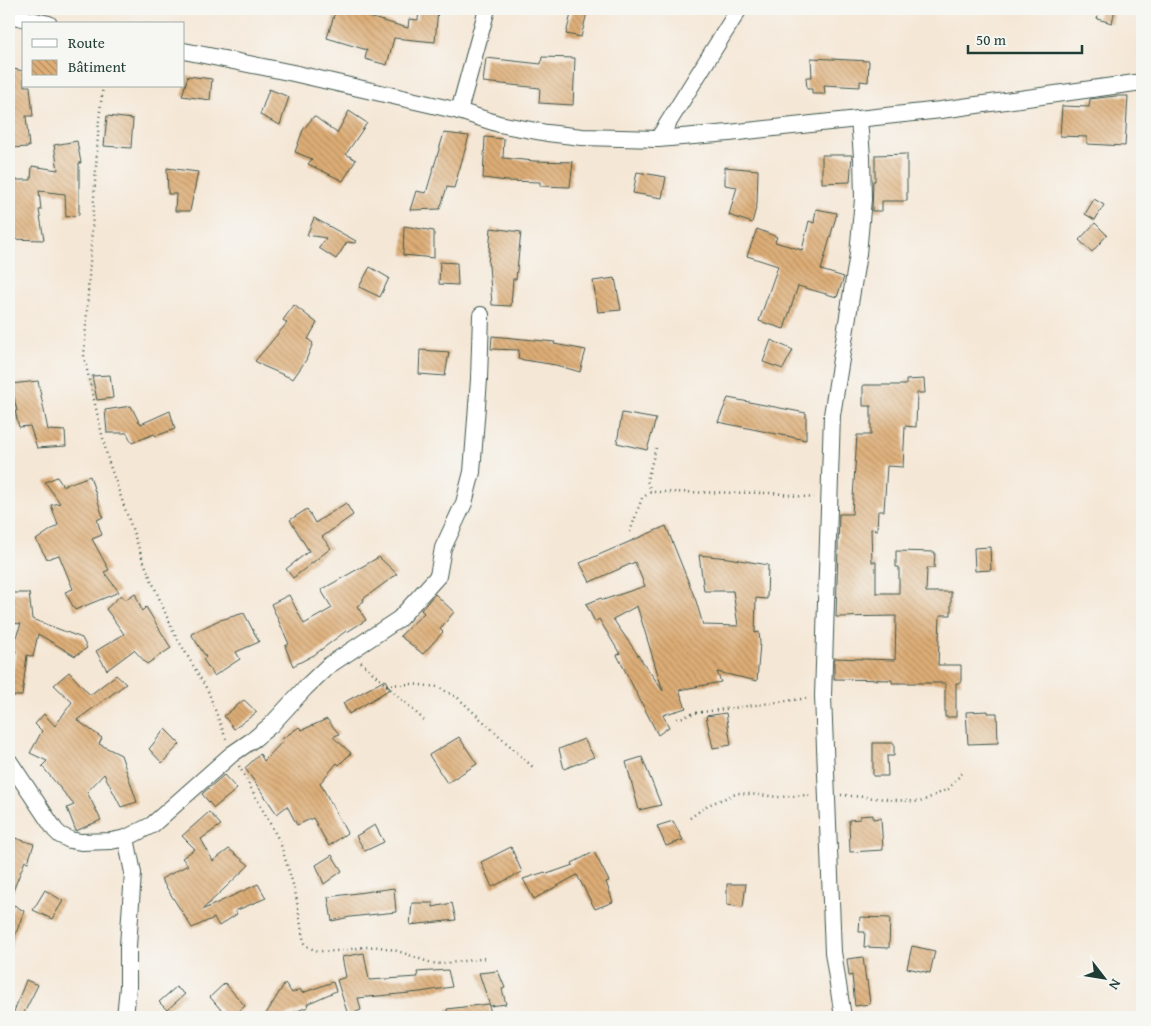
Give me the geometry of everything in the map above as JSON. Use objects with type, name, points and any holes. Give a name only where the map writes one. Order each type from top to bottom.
[{"type":"street","points":[[459,111],[487,9]]},
{"type":"street","points":[[658,138],[739,9]]},
{"type":"street","points":[[9,15],[40,22]]},
{"type":"street","points":[[185,51],[293,73],[459,111],[498,124],[546,133],[582,137],[658,138],[859,120],[1142,82]]},
{"type":"street","points":[[844,1017],[833,952],[823,696],[832,415],[858,254],[863,199],[859,120]]},
{"type":"street","points":[[9,761],[60,835],[70,840],[82,842],[111,842],[126,838],[152,825],[232,754],[271,725],[328,666],[399,618],[413,606],[438,576],[443,548],[464,503],[472,472],[480,379],[481,315]]},
{"type":"street","points":[[125,1017],[134,873],[126,838]]},
{"type":"path","points":[[103,88],[84,358],[108,460],[143,560],[173,631],[202,677],[232,754],[280,842],[295,891],[304,943],[313,950],[323,952],[380,947],[441,964],[487,958]]},
{"type":"path","points":[[651,492],[647,480],[656,448]]},
{"type":"path","points":[[630,532],[642,498],[651,492],[773,493],[828,500]]},
{"type":"path","points":[[349,651],[424,720]]},
{"type":"path","points":[[386,685],[412,684],[438,687],[458,698],[535,769]]},
{"type":"path","points":[[677,719],[695,713],[823,696]]},
{"type":"path","points":[[690,818],[708,805],[738,793],[779,797],[807,795],[827,799],[920,802],[948,789],[964,771]]},
{"type":"building","points":[[336,9],[371,9],[369,17],[408,28],[409,19],[418,20],[419,9],[438,9],[435,42],[394,38],[387,65],[365,59],[367,50],[327,38]]},
{"type":"building","points":[[1100,9],[1115,9],[1112,23],[1097,19]]},
{"type":"building","points":[[572,10],[587,13],[581,37],[566,34]]},
{"type":"building","points":[[542,57],[575,58],[573,105],[539,103],[540,88],[483,82],[486,58],[541,64]]},
{"type":"building","points":[[811,58],[869,61],[868,82],[860,81],[860,87],[824,85],[825,94],[812,94],[812,89],[807,89],[806,77],[812,77]]},
{"type":"building","points":[[13,69],[22,71],[22,88],[30,88],[33,116],[26,116],[29,147],[9,148],[9,121],[12,121],[16,90],[12,89]]},
{"type":"building","points":[[188,76],[212,79],[210,100],[182,96]]},
{"type":"building","points":[[269,89],[289,97],[280,125],[260,115]]},
{"type":"building","points":[[1128,96],[1125,146],[1087,144],[1087,137],[1060,136],[1062,106],[1089,107],[1090,99]]},
{"type":"building","points":[[349,111],[367,123],[346,154],[356,160],[343,181],[308,164],[312,159],[295,152],[303,130],[314,116],[337,133]]},
{"type":"building","points":[[107,116],[133,119],[131,148],[104,146]]},
{"type":"building","points":[[444,133],[469,136],[454,188],[447,187],[440,209],[410,210],[416,191],[426,193]]},
{"type":"building","points":[[485,137],[504,139],[503,158],[573,162],[570,187],[540,186],[540,182],[483,178]]},
{"type":"building","points":[[77,141],[81,163],[79,163],[79,215],[66,217],[65,194],[39,191],[41,210],[39,210],[44,240],[9,239],[9,180],[31,180],[32,166],[58,170],[54,145]]},
{"type":"building","points":[[907,154],[907,201],[882,201],[882,211],[872,211],[875,155]]},
{"type":"building","points":[[822,155],[852,155],[850,182],[822,183]]},
{"type":"building","points":[[725,167],[758,170],[757,204],[752,223],[729,215],[737,187],[725,185]]},
{"type":"building","points":[[167,168],[198,172],[190,211],[175,211],[176,194],[168,194]]},
{"type":"building","points":[[637,172],[666,177],[662,198],[633,193]]},
{"type":"building","points":[[1094,199],[1104,205],[1095,220],[1085,214]]},
{"type":"building","points":[[816,209],[837,213],[821,270],[844,277],[837,297],[798,286],[784,329],[759,321],[778,266],[747,256],[757,229],[777,237],[775,242],[802,250],[809,221],[814,223]]},
{"type":"building","points":[[314,218],[356,241],[355,243],[347,242],[336,259],[319,248],[326,238],[307,235]]},
{"type":"building","points":[[1095,223],[1107,235],[1092,252],[1079,240]]},
{"type":"building","points":[[404,226],[434,231],[434,258],[403,255]]},
{"type":"building","points":[[491,228],[521,232],[516,279],[513,279],[511,306],[492,305],[488,265]]},
{"type":"building","points":[[440,262],[457,263],[458,285],[439,284]]},
{"type":"building","points":[[370,267],[389,278],[380,297],[359,287]]},
{"type":"building","points":[[615,278],[621,310],[598,312],[593,281]]},
{"type":"building","points":[[294,305],[317,323],[308,339],[313,343],[306,360],[293,379],[255,361],[287,323],[283,320]]},
{"type":"building","points":[[492,336],[555,342],[554,344],[586,350],[580,372],[556,365],[518,359],[519,350],[491,349]]},
{"type":"building","points":[[771,340],[793,350],[783,369],[763,362]]},
{"type":"building","points":[[420,350],[449,352],[445,376],[419,374]]},
{"type":"building","points":[[110,375],[113,398],[97,400],[92,376]]},
{"type":"building","points":[[924,379],[925,393],[917,393],[916,427],[905,426],[903,467],[887,466],[884,511],[878,511],[877,530],[871,529],[872,562],[876,562],[876,593],[899,593],[899,567],[896,567],[896,551],[935,552],[934,568],[927,568],[926,592],[951,592],[951,615],[940,615],[938,665],[961,665],[961,683],[956,683],[956,717],[945,717],[945,683],[892,683],[892,680],[834,679],[834,658],[895,660],[896,616],[836,617],[839,514],[852,514],[857,435],[871,435],[871,406],[863,406],[863,385],[906,385],[906,380]]},
{"type":"building","points":[[38,381],[48,430],[65,431],[66,446],[37,448],[30,426],[19,427],[11,384]]},
{"type":"building","points":[[728,398],[806,413],[806,440],[718,422]]},
{"type":"building","points":[[131,406],[141,424],[170,411],[175,429],[156,436],[154,434],[132,443],[127,433],[107,433],[105,410]]},
{"type":"building","points":[[622,413],[656,419],[647,450],[617,443]]},
{"type":"building","points":[[90,476],[103,517],[97,520],[102,535],[92,539],[109,570],[104,572],[119,592],[75,610],[65,592],[73,589],[59,555],[47,559],[36,540],[58,525],[51,505],[60,503],[45,482],[57,477],[63,486]]},
{"type":"building","points":[[346,503],[353,515],[322,537],[331,548],[293,578],[286,569],[309,551],[290,520],[307,509],[315,523]]},
{"type":"building","points":[[666,526],[696,601],[703,625],[738,626],[733,591],[704,591],[699,555],[768,565],[767,599],[756,598],[755,633],[759,632],[760,643],[757,681],[717,672],[721,682],[679,690],[686,708],[663,715],[669,727],[658,735],[617,655],[620,654],[599,619],[595,622],[586,604],[645,586],[635,562],[590,582],[580,563]],"holes":[[[637,606],[663,691],[613,619]]]},
{"type":"building","points":[[990,547],[991,570],[975,571],[974,548]]},
{"type":"building","points":[[379,557],[397,574],[363,599],[364,601],[357,606],[366,620],[346,631],[314,655],[293,666],[285,646],[289,644],[271,604],[289,595],[304,624],[332,608],[321,590]]},
{"type":"building","points":[[9,593],[29,593],[32,619],[82,638],[87,648],[75,656],[38,634],[33,657],[27,655],[22,696],[9,696],[16,651],[11,649],[21,624],[10,623]]},
{"type":"building","points":[[135,593],[142,611],[146,607],[171,648],[147,664],[134,650],[107,670],[96,651],[124,634],[106,609],[121,595],[125,600]]},
{"type":"building","points":[[435,594],[454,612],[440,629],[443,632],[423,654],[400,636],[424,613],[421,610]]},
{"type":"building","points":[[244,613],[259,642],[236,652],[240,659],[214,676],[203,659],[206,657],[191,634],[217,621]]},
{"type":"building","points":[[69,672],[90,695],[116,675],[126,684],[77,720],[102,738],[99,744],[121,755],[137,802],[121,807],[104,774],[87,792],[101,820],[76,831],[67,808],[74,805],[42,766],[47,761],[30,753],[42,731],[35,724],[44,714],[55,726],[72,702],[54,685]]},
{"type":"building","points":[[385,680],[390,689],[349,714],[343,703]]},
{"type":"building","points":[[244,700],[257,712],[234,729],[224,716]]},
{"type":"building","points":[[988,711],[988,713],[997,713],[998,743],[968,744],[966,712]]},
{"type":"building","points":[[726,713],[731,745],[713,748],[706,716]]},
{"type":"building","points":[[327,719],[339,734],[333,737],[351,753],[339,765],[337,763],[320,783],[347,833],[329,846],[313,818],[297,825],[287,806],[277,814],[245,768],[260,754],[264,761],[283,741],[282,739],[299,727],[302,730]]},
{"type":"building","points":[[165,729],[180,744],[162,763],[149,749]]},
{"type":"building","points":[[459,737],[477,764],[447,783],[429,755]]},
{"type":"building","points":[[584,739],[594,757],[564,769],[559,749]]},
{"type":"building","points":[[873,743],[894,743],[894,756],[887,756],[888,776],[873,776]]},
{"type":"building","points":[[642,757],[661,805],[639,810],[626,762]]},
{"type":"building","points":[[224,775],[237,789],[214,808],[202,794]]},
{"type":"building","points":[[209,812],[221,825],[201,839],[213,861],[229,849],[249,865],[202,910],[258,884],[266,898],[235,911],[237,914],[219,926],[214,918],[192,928],[161,879],[188,865],[182,858],[195,849],[182,836]]},
{"type":"building","points":[[873,815],[873,819],[881,818],[883,850],[850,852],[849,820],[860,819],[860,816]]},
{"type":"building","points":[[673,821],[683,840],[666,846],[657,826]]},
{"type":"building","points":[[375,825],[384,842],[365,851],[356,836]]},
{"type":"building","points":[[15,838],[34,844],[28,862],[25,861],[9,901],[9,855]]},
{"type":"building","points":[[511,847],[522,872],[492,887],[481,862]]},
{"type":"building","points":[[594,852],[609,881],[606,882],[613,902],[595,909],[577,875],[534,899],[523,879],[545,872],[547,874],[573,865],[572,863]]},
{"type":"building","points":[[332,855],[342,871],[324,884],[316,865]]},
{"type":"building","points":[[727,884],[746,884],[743,907],[727,905]]},
{"type":"building","points":[[394,888],[396,912],[332,921],[328,897]]},
{"type":"building","points":[[45,890],[63,901],[52,919],[33,910]]},
{"type":"building","points":[[412,903],[433,903],[433,907],[452,903],[456,920],[410,925]]},
{"type":"building","points":[[14,905],[24,911],[10,950],[9,917]]},
{"type":"building","points":[[860,917],[890,918],[889,948],[864,947],[865,932],[859,932]]},
{"type":"building","points":[[912,946],[935,951],[930,973],[907,968]]},
{"type":"building","points":[[364,953],[369,980],[418,977],[417,972],[448,970],[452,987],[358,998],[361,1010],[348,1015],[337,980],[346,977],[342,957]]},
{"type":"building","points":[[863,957],[870,1004],[855,1006],[852,975],[849,976],[847,959]]},
{"type":"building","points":[[498,971],[505,988],[502,989],[506,1004],[490,1006],[479,973]]},
{"type":"building","points":[[26,980],[38,985],[22,1017],[12,1017]]},
{"type":"building","points":[[333,982],[336,991],[307,1004],[308,1007],[281,1017],[264,1017],[285,983],[292,993],[300,989],[302,993]]},
{"type":"building","points":[[225,983],[245,1006],[232,1017],[227,1017],[210,997]]},
{"type":"building","points":[[176,987],[185,994],[167,1010],[159,1002]]},
{"type":"building","points":[[488,1004],[493,1017],[448,1017],[447,1009]]}]
